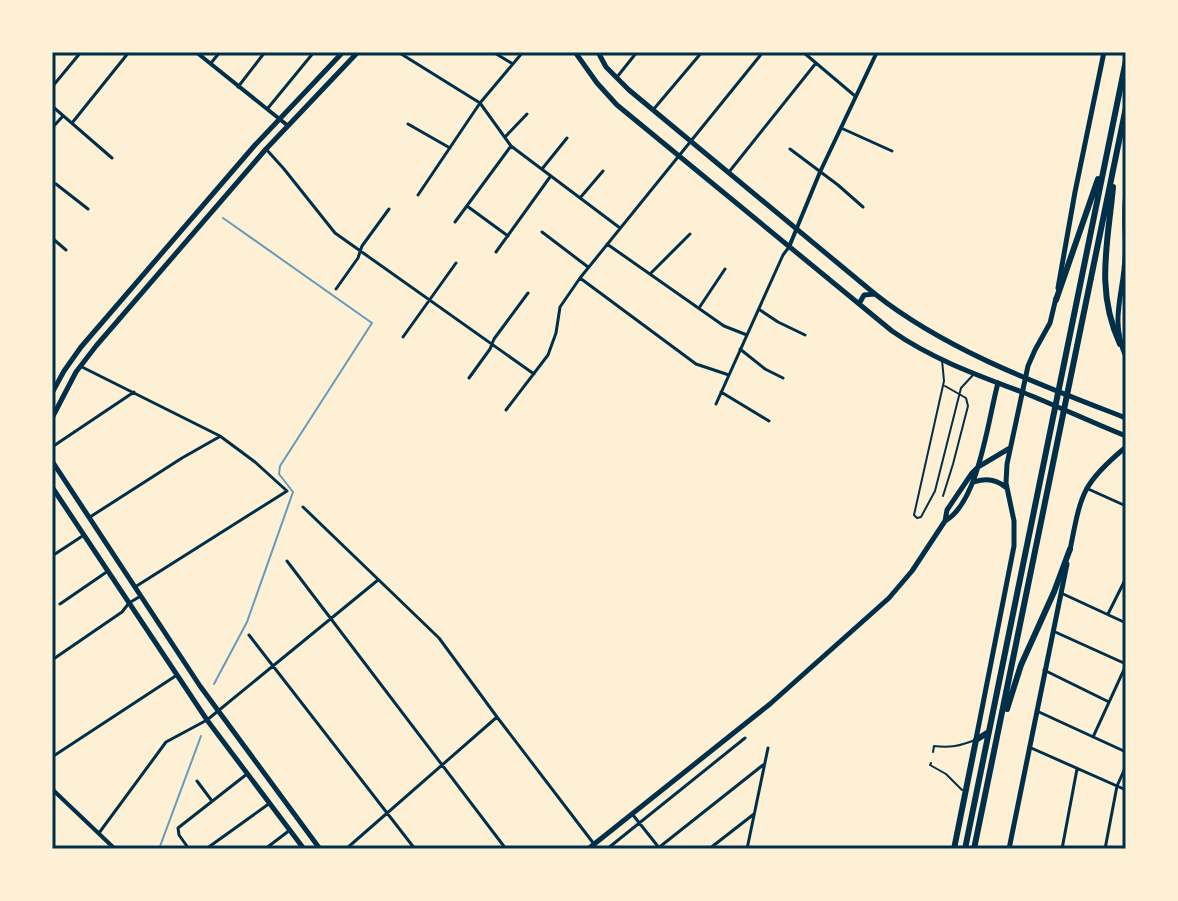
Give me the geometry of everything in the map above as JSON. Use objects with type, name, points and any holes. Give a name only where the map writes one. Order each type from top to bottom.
[{"type":"highway","points":[[965,849],[1126,60]]},
{"type":"highway","points":[[974,849],[1126,107]]},
{"type":"highway","points":[[1056,300],[1108,149]]},
{"type":"highway","points":[[1116,157],[1105,282],[1108,310],[1120,344]]},
{"type":"highway","points":[[994,751],[1021,665],[1070,549]]},
{"type":"highway","points":[[954,849],[976,740],[988,732]]},
{"type":"main road","points":[[52,418],[80,366],[287,125],[358,52]]},
{"type":"main road","points":[[575,52],[610,98],[903,339],[974,374],[1126,436]]},
{"type":"main road","points":[[598,52],[606,67],[653,110],[908,318],[942,339],[1126,418]]},
{"type":"main road","points":[[976,740],[1014,546],[1007,470],[1011,447],[1025,377],[1032,355],[1048,328],[1056,300],[1104,52]]},
{"type":"main road","points":[[52,393],[81,347],[279,119],[341,53]]},
{"type":"main road","points":[[1126,193],[1123,221],[1126,247],[1124,295],[1117,320],[1120,344],[1126,357]]},
{"type":"main road","points":[[859,305],[864,295],[875,294]]},
{"type":"main road","points":[[588,849],[770,704],[882,605],[912,571],[974,483],[998,383]]},
{"type":"main road","points":[[945,521],[947,510],[967,479],[978,467],[1011,447]]},
{"type":"main road","points":[[1009,849],[1079,507],[1094,476],[1126,447]]},
{"type":"main road","points":[[52,461],[218,712],[320,849]]},
{"type":"main road","points":[[974,483],[991,479],[1008,490]]},
{"type":"main road","points":[[52,487],[207,720],[304,849]]},
{"type":"street","points":[[52,87],[81,52]]},
{"type":"street","points":[[72,123],[129,52]]},
{"type":"street","points":[[196,52],[287,125]]},
{"type":"street","points":[[211,63],[220,52]]},
{"type":"street","points":[[237,87],[265,52]]},
{"type":"street","points":[[266,110],[314,52]]},
{"type":"street","points":[[398,52],[480,103],[511,146],[620,228]]},
{"type":"street","points":[[493,52],[513,64]]},
{"type":"street","points":[[418,195],[480,103],[523,52]]},
{"type":"street","points":[[616,77],[637,52]]},
{"type":"street","points":[[653,110],[702,52]]},
{"type":"street","points":[[506,410],[548,355],[553,345],[560,307],[580,278],[763,52]]},
{"type":"street","points":[[803,52],[857,97]]},
{"type":"street","points":[[716,404],[877,52]]},
{"type":"street","points":[[729,172],[816,63]]},
{"type":"street","points":[[52,106],[112,158]]},
{"type":"street","points":[[505,137],[527,114]]},
{"type":"street","points":[[52,128],[63,115]]},
{"type":"street","points":[[408,124],[450,148]]},
{"type":"street","points":[[841,128],[892,151]]},
{"type":"street","points":[[542,169],[567,138]]},
{"type":"street","points":[[455,222],[511,146]]},
{"type":"street","points":[[266,149],[330,228],[359,252],[534,374]]},
{"type":"street","points":[[790,149],[863,207]]},
{"type":"street","points":[[580,198],[603,171]]},
{"type":"street","points":[[496,252],[550,176]]},
{"type":"street","points":[[53,184],[88,209]]},
{"type":"street","points":[[467,206],[508,236]]},
{"type":"street","points":[[336,289],[389,209]]},
{"type":"street","points":[[542,232],[588,267]]},
{"type":"street","points":[[650,274],[690,234]]},
{"type":"street","points":[[52,238],[66,250]]},
{"type":"street","points":[[607,244],[724,326],[747,335]]},
{"type":"street","points":[[403,337],[456,263]]},
{"type":"street","points":[[699,308],[725,269]]},
{"type":"street","points":[[580,278],[696,364],[729,375]]},
{"type":"street","points":[[469,378],[528,293]]},
{"type":"street","points":[[758,309],[805,335]]},
{"type":"street","points":[[740,349],[765,369],[783,378]]},
{"type":"street","points":[[80,366],[220,436],[287,491],[135,587]]},
{"type":"street","points":[[52,447],[134,392]]},
{"type":"street","points":[[721,392],[769,421]]},
{"type":"street","points":[[90,517],[220,436]]},
{"type":"street","points":[[1086,488],[1126,506]]},
{"type":"street","points":[[303,507],[439,638],[594,844]]},
{"type":"street","points":[[52,556],[84,535]]},
{"type":"street","points":[[287,561],[506,849]]},
{"type":"street","points":[[60,604],[108,571]]},
{"type":"street","points":[[1108,615],[1126,578]]},
{"type":"street","points":[[99,833],[166,742],[218,712],[378,580]]},
{"type":"street","points":[[1061,593],[1126,623]]},
{"type":"street","points":[[52,660],[122,612],[141,595]]},
{"type":"street","points":[[1053,631],[1126,665],[1093,737]]},
{"type":"street","points":[[249,635],[415,849]]},
{"type":"street","points":[[1044,670],[1109,702]]},
{"type":"street","points":[[52,757],[177,675]]},
{"type":"street","points":[[1036,711],[1126,752]]},
{"type":"street","points":[[346,849],[497,717]]},
{"type":"street","points":[[607,849],[745,738]]},
{"type":"street","points":[[1029,747],[1126,790]]},
{"type":"street","points":[[747,849],[768,748]]},
{"type":"street","points":[[632,813],[659,848],[763,765]]},
{"type":"street","points":[[1105,849],[1117,786],[1126,766]]},
{"type":"street","points":[[1062,849],[1077,769]]},
{"type":"street","points":[[189,849],[178,828],[247,774]]},
{"type":"street","points":[[197,781],[212,801]]},
{"type":"street","points":[[52,789],[115,849]]},
{"type":"street","points":[[206,849],[270,803]]},
{"type":"street","points":[[709,849],[754,814]]},
{"type":"street","points":[[265,849],[290,830]]},
{"type":"lane","points":[[942,360],[943,385],[914,515],[917,518],[921,517],[935,491],[960,394],[963,385],[974,374]]},
{"type":"lane","points":[[943,385],[966,398],[968,406],[943,496]]},
{"type":"lane","points":[[933,752],[934,746],[959,747],[976,740]]},
{"type":"lane","points":[[931,763],[965,794]]},
{"type":"waterway","points":[[214,684],[247,622],[293,492],[279,474],[280,466],[372,323],[223,218]]},
{"type":"waterway","points":[[159,849],[201,736]]}]
